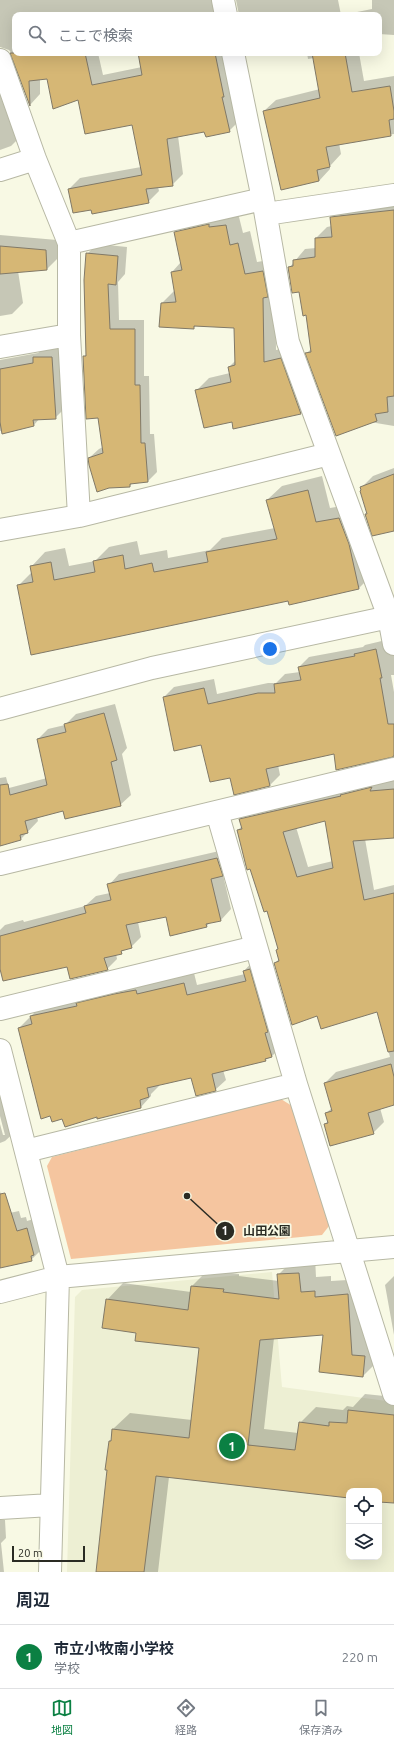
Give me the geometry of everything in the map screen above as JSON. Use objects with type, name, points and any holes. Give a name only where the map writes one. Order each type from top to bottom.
[{"type":"street","points":[[223,0],[225,12]]},
{"type":"street","points":[[234,56],[264,206],[288,342],[391,616],[394,644]]},
{"type":"street","points":[[0,60],[35,160],[69,243],[69,335],[79,516]]},
{"type":"street","points":[[0,170],[35,160]]},
{"type":"street","points":[[69,243],[264,206],[394,195]]},
{"type":"street","points":[[0,348],[69,335]]},
{"type":"street","points":[[0,530],[79,516],[329,454]]},
{"type":"street","points":[[0,708],[152,668],[391,616]]},
{"type":"street","points":[[0,864],[394,769]]},
{"type":"street","points":[[217,812],[296,1084],[394,1394]]},
{"type":"street","points":[[0,1009],[256,947]]},
{"type":"street","points":[[0,1050],[3,1075],[26,1151],[58,1277],[50,1572]]},
{"type":"street","points":[[26,1151],[296,1084]]},
{"type":"street","points":[[0,1292],[58,1277],[394,1246]]},
{"type":"street","points":[[0,1508],[51,1505]]},
{"type":"shaded area","points":[[281,1099],[292,1106],[329,1226],[322,1235],[71,1259],[47,1166],[52,1157]]},
{"type":"shaded area","points":[[272,1272],[282,1387],[394,1402],[394,1572],[67,1572],[75,1297],[82,1290]]},
{"type":"building","points":[[10,53],[12,53],[12,56],[86,56],[92,85],[142,75],[139,56],[216,56],[224,97],[222,97],[230,132],[206,137],[204,132],[167,139],[173,186],[146,189],[149,203],[92,214],[91,210],[73,213],[68,189],[142,175],[132,125],[85,134],[78,100],[53,109],[47,79],[29,81],[30,106]]},
{"type":"building","points":[[313,56],[346,56],[352,92],[390,86],[394,111],[394,119],[389,120],[391,136],[326,147],[330,167],[317,170],[319,181],[281,190],[263,111],[320,98]]},
{"type":"building","points":[[394,210],[394,396],[387,397],[388,412],[375,414],[377,421],[336,436],[305,353],[311,352],[306,315],[303,316],[299,292],[292,293],[288,267],[293,266],[293,260],[315,257],[315,238],[332,237],[330,217]]},
{"type":"building","points":[[209,224],[209,227],[226,225],[230,245],[238,243],[245,274],[263,271],[268,297],[263,298],[264,362],[281,358],[301,414],[233,429],[232,422],[204,428],[195,390],[231,382],[228,367],[235,365],[234,328],[194,326],[194,329],[159,327],[161,303],[176,302],[171,272],[182,270],[174,232]]},
{"type":"building","points":[[0,246],[46,250],[47,270],[0,274]]},
{"type":"building","points":[[86,253],[118,256],[116,285],[108,284],[110,329],[135,329],[135,385],[140,385],[141,443],[145,443],[148,482],[130,484],[130,487],[109,488],[97,492],[88,458],[103,453],[98,418],[86,419],[83,356],[86,356],[84,280]]},
{"type":"building","points":[[33,357],[52,357],[56,419],[33,420],[34,426],[2,434],[0,422],[0,369],[33,363]]},
{"type":"building","points":[[394,474],[394,531],[372,536],[365,514],[367,514],[360,487]]},
{"type":"building","points":[[308,490],[316,522],[339,518],[349,544],[359,589],[289,605],[288,601],[31,655],[17,585],[33,582],[30,566],[51,562],[54,580],[95,572],[93,561],[123,555],[125,569],[152,563],[154,572],[208,562],[206,552],[277,539],[266,500]]},
{"type":"building","points":[[376,649],[382,678],[380,678],[388,724],[394,724],[393,757],[336,770],[334,754],[266,769],[270,786],[234,795],[230,778],[210,782],[201,745],[174,751],[163,697],[204,688],[208,704],[258,693],[275,693],[274,684],[301,680],[298,667],[355,656],[354,654]]},
{"type":"building","points":[[104,713],[117,760],[111,762],[121,806],[65,819],[63,811],[25,821],[28,833],[20,835],[21,840],[0,846],[0,785],[8,784],[10,795],[47,785],[37,739],[66,732],[64,724]]},
{"type":"building","points":[[372,787],[370,791],[394,789],[394,838],[353,841],[364,900],[394,893],[394,1051],[388,1052],[377,1012],[321,1029],[317,1016],[292,1025],[274,963],[279,961],[276,950],[278,949],[267,911],[264,912],[250,869],[247,870],[237,830],[242,829],[239,819],[341,796],[340,795]],"holes":[[[325,821],[333,868],[297,877],[283,832]]]},
{"type":"building","points":[[217,858],[223,876],[211,879],[221,921],[206,924],[207,927],[170,936],[166,917],[126,925],[132,948],[121,951],[122,954],[104,958],[108,970],[70,979],[67,967],[3,981],[0,969],[0,936],[86,913],[84,906],[111,900],[107,884]]},
{"type":"building","points":[[250,969],[268,1032],[265,1033],[272,1057],[265,1059],[266,1061],[212,1074],[216,1091],[196,1096],[191,1078],[147,1088],[149,1097],[140,1100],[141,1108],[97,1119],[97,1117],[65,1127],[62,1119],[52,1122],[50,1116],[41,1119],[18,1028],[32,1024],[30,1016],[77,1006],[76,1003],[114,994],[136,990],[137,994],[184,983],[187,995],[246,981],[243,971]]},
{"type":"building","points":[[391,1064],[394,1077],[394,1105],[368,1113],[374,1134],[330,1146],[324,1124],[328,1123],[325,1113],[332,1111],[324,1083]]},
{"type":"building","points":[[5,1193],[17,1231],[27,1228],[34,1255],[31,1256],[32,1261],[0,1268],[0,1194]]},
{"type":"building","points":[[299,1273],[301,1292],[315,1291],[315,1297],[348,1294],[352,1355],[365,1356],[363,1377],[319,1372],[323,1335],[260,1340],[248,1445],[295,1450],[299,1422],[329,1426],[329,1422],[347,1423],[348,1410],[394,1415],[394,1503],[382,1502],[382,1488],[346,1488],[346,1498],[156,1476],[144,1572],[96,1572],[107,1470],[105,1470],[112,1429],[189,1438],[199,1348],[135,1341],[136,1333],[102,1328],[106,1299],[188,1310],[191,1286],[224,1289],[223,1292],[279,1299],[277,1274]]},
{"type":"place","name":"山田公園","points":[[187,1196]]},
{"type":"place","name":"市立小牧南小学校","points":[[232,1446]]}]
